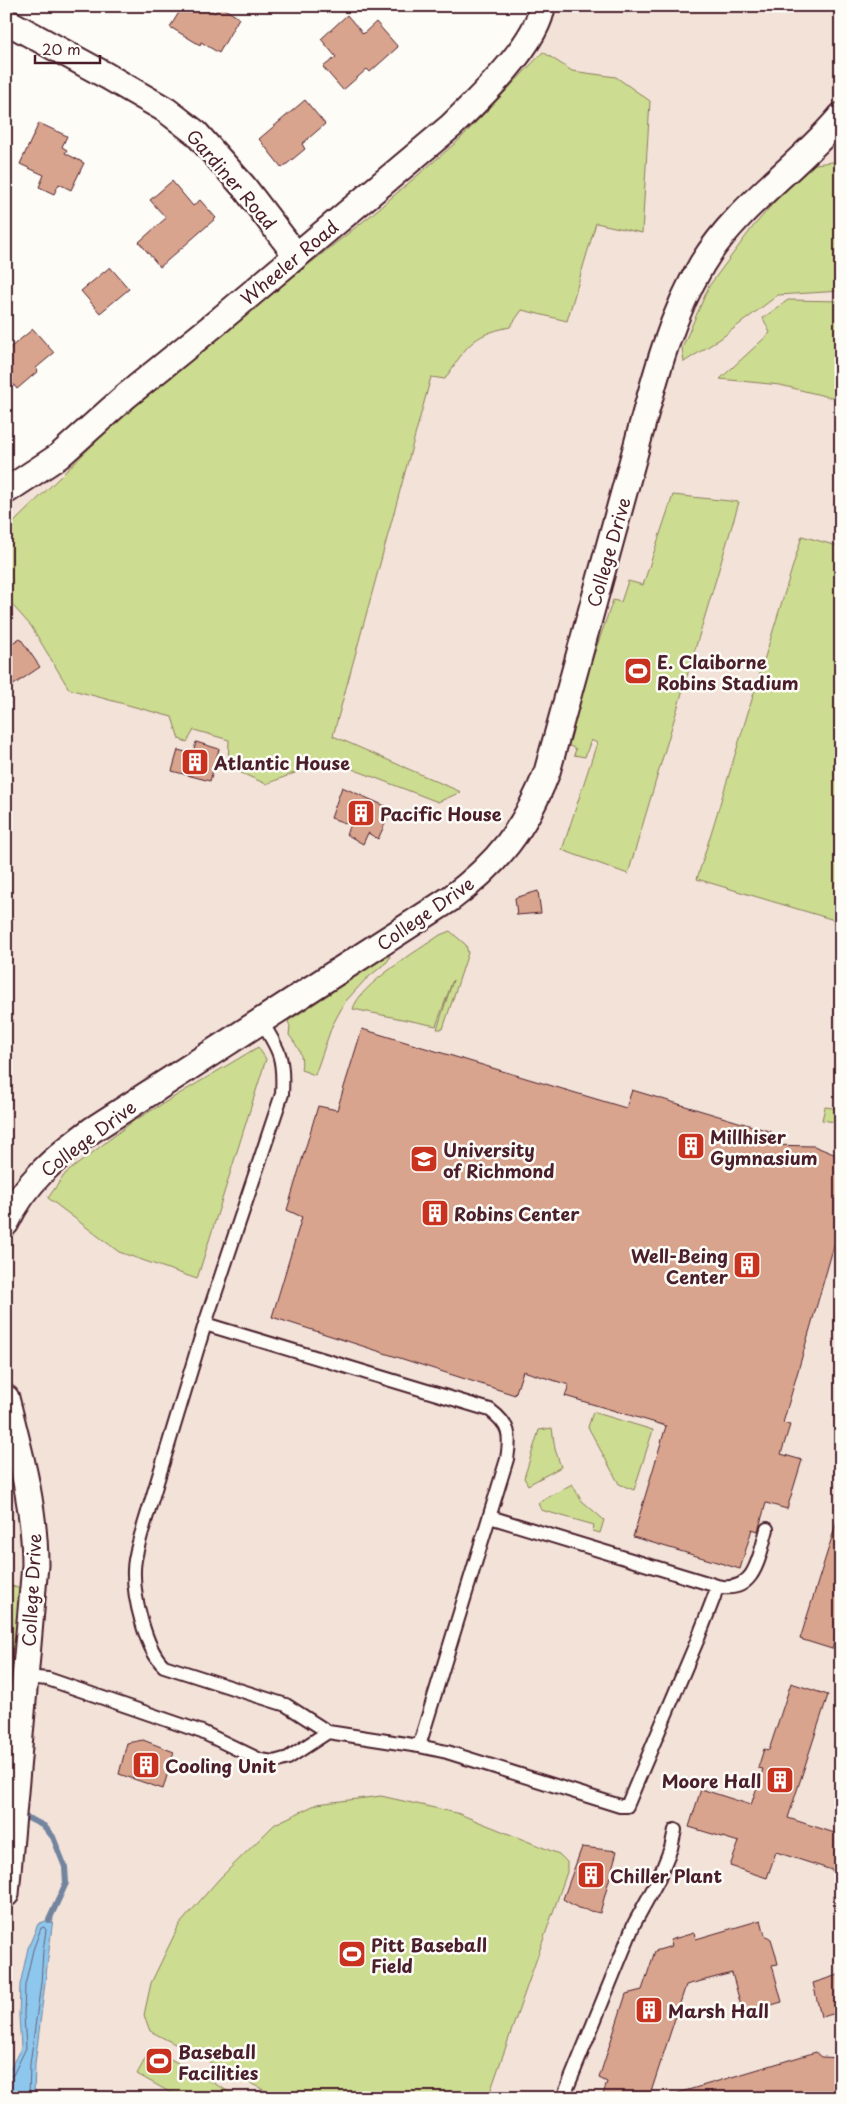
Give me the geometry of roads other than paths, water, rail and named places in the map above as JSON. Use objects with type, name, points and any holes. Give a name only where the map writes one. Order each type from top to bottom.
[{"type":"street","name":"Wheeler Road","points":[[6,491],[59,456],[126,396],[216,324],[451,126],[484,95],[512,62],[532,34],[542,6]]},
{"type":"street","name":"Gardiner Road","points":[[6,21],[166,110],[196,133],[244,187],[296,255]]},
{"type":"street","name":"College Drive","points":[[6,1223],[33,1180],[55,1158],[92,1130],[390,939],[472,882],[513,839],[535,804],[547,772],[654,387],[679,306],[702,264],[734,222],[809,152],[841,116]]},
{"type":"street","name":"College Drive","points":[[6,1398],[29,1492],[36,1537],[36,1565],[6,1894]]},
{"type":"lane","points":[[261,1021],[279,1052],[282,1061],[282,1094],[205,1324],[136,1554],[134,1571],[141,1623],[158,1661],[164,1666],[286,1705],[328,1732],[447,1752],[620,1806],[627,1806],[697,1641],[714,1597],[716,1586]]},
{"type":"lane","points":[[205,1324],[490,1410],[502,1419],[508,1429],[510,1444],[507,1460],[419,1746]]},
{"type":"lane","points":[[490,1516],[716,1586],[735,1588],[749,1579],[755,1569],[767,1529]]},
{"type":"lane","points":[[26,1677],[48,1679],[202,1732],[260,1760],[274,1762],[288,1758],[328,1732]]},
{"type":"lane","points":[[562,2098],[634,1924],[658,1880],[671,1848],[674,1830]]},
{"type":"water","points":[[53,1918],[35,2064],[34,2098],[6,2098],[6,2076],[21,2048],[20,1985],[28,1948],[38,1924]]},
{"type":"waterway","points":[[28,1818],[44,1826],[53,1837],[65,1867],[66,1883],[49,1920]]},
{"type":"place","name":"E. Claiborne Robins Stadium","points":[[638,671]]},
{"type":"place","name":"Atlantic House","points":[[195,762]]},
{"type":"place","name":"Pacific House","points":[[361,813]]},
{"type":"place","name":"Millhiser Gymnasium","points":[[691,1146]]},
{"type":"place","name":"University of Richmond","points":[[424,1159]]},
{"type":"place","name":"Robins Center","points":[[435,1213]]},
{"type":"place","name":"Well-Being Center","points":[[747,1265]]},
{"type":"place","name":"Cooling Unit","points":[[146,1765]]},
{"type":"place","name":"Moore Hall","points":[[780,1780]]},
{"type":"place","name":"Chiller Plant","points":[[591,1875]]},
{"type":"place","name":"Pitt Baseball Field","points":[[352,1954]]},
{"type":"place","name":"Marsh Hall","points":[[649,2010]]},
{"type":"place","name":"Baseball Facilities","points":[[159,2061]]}]
